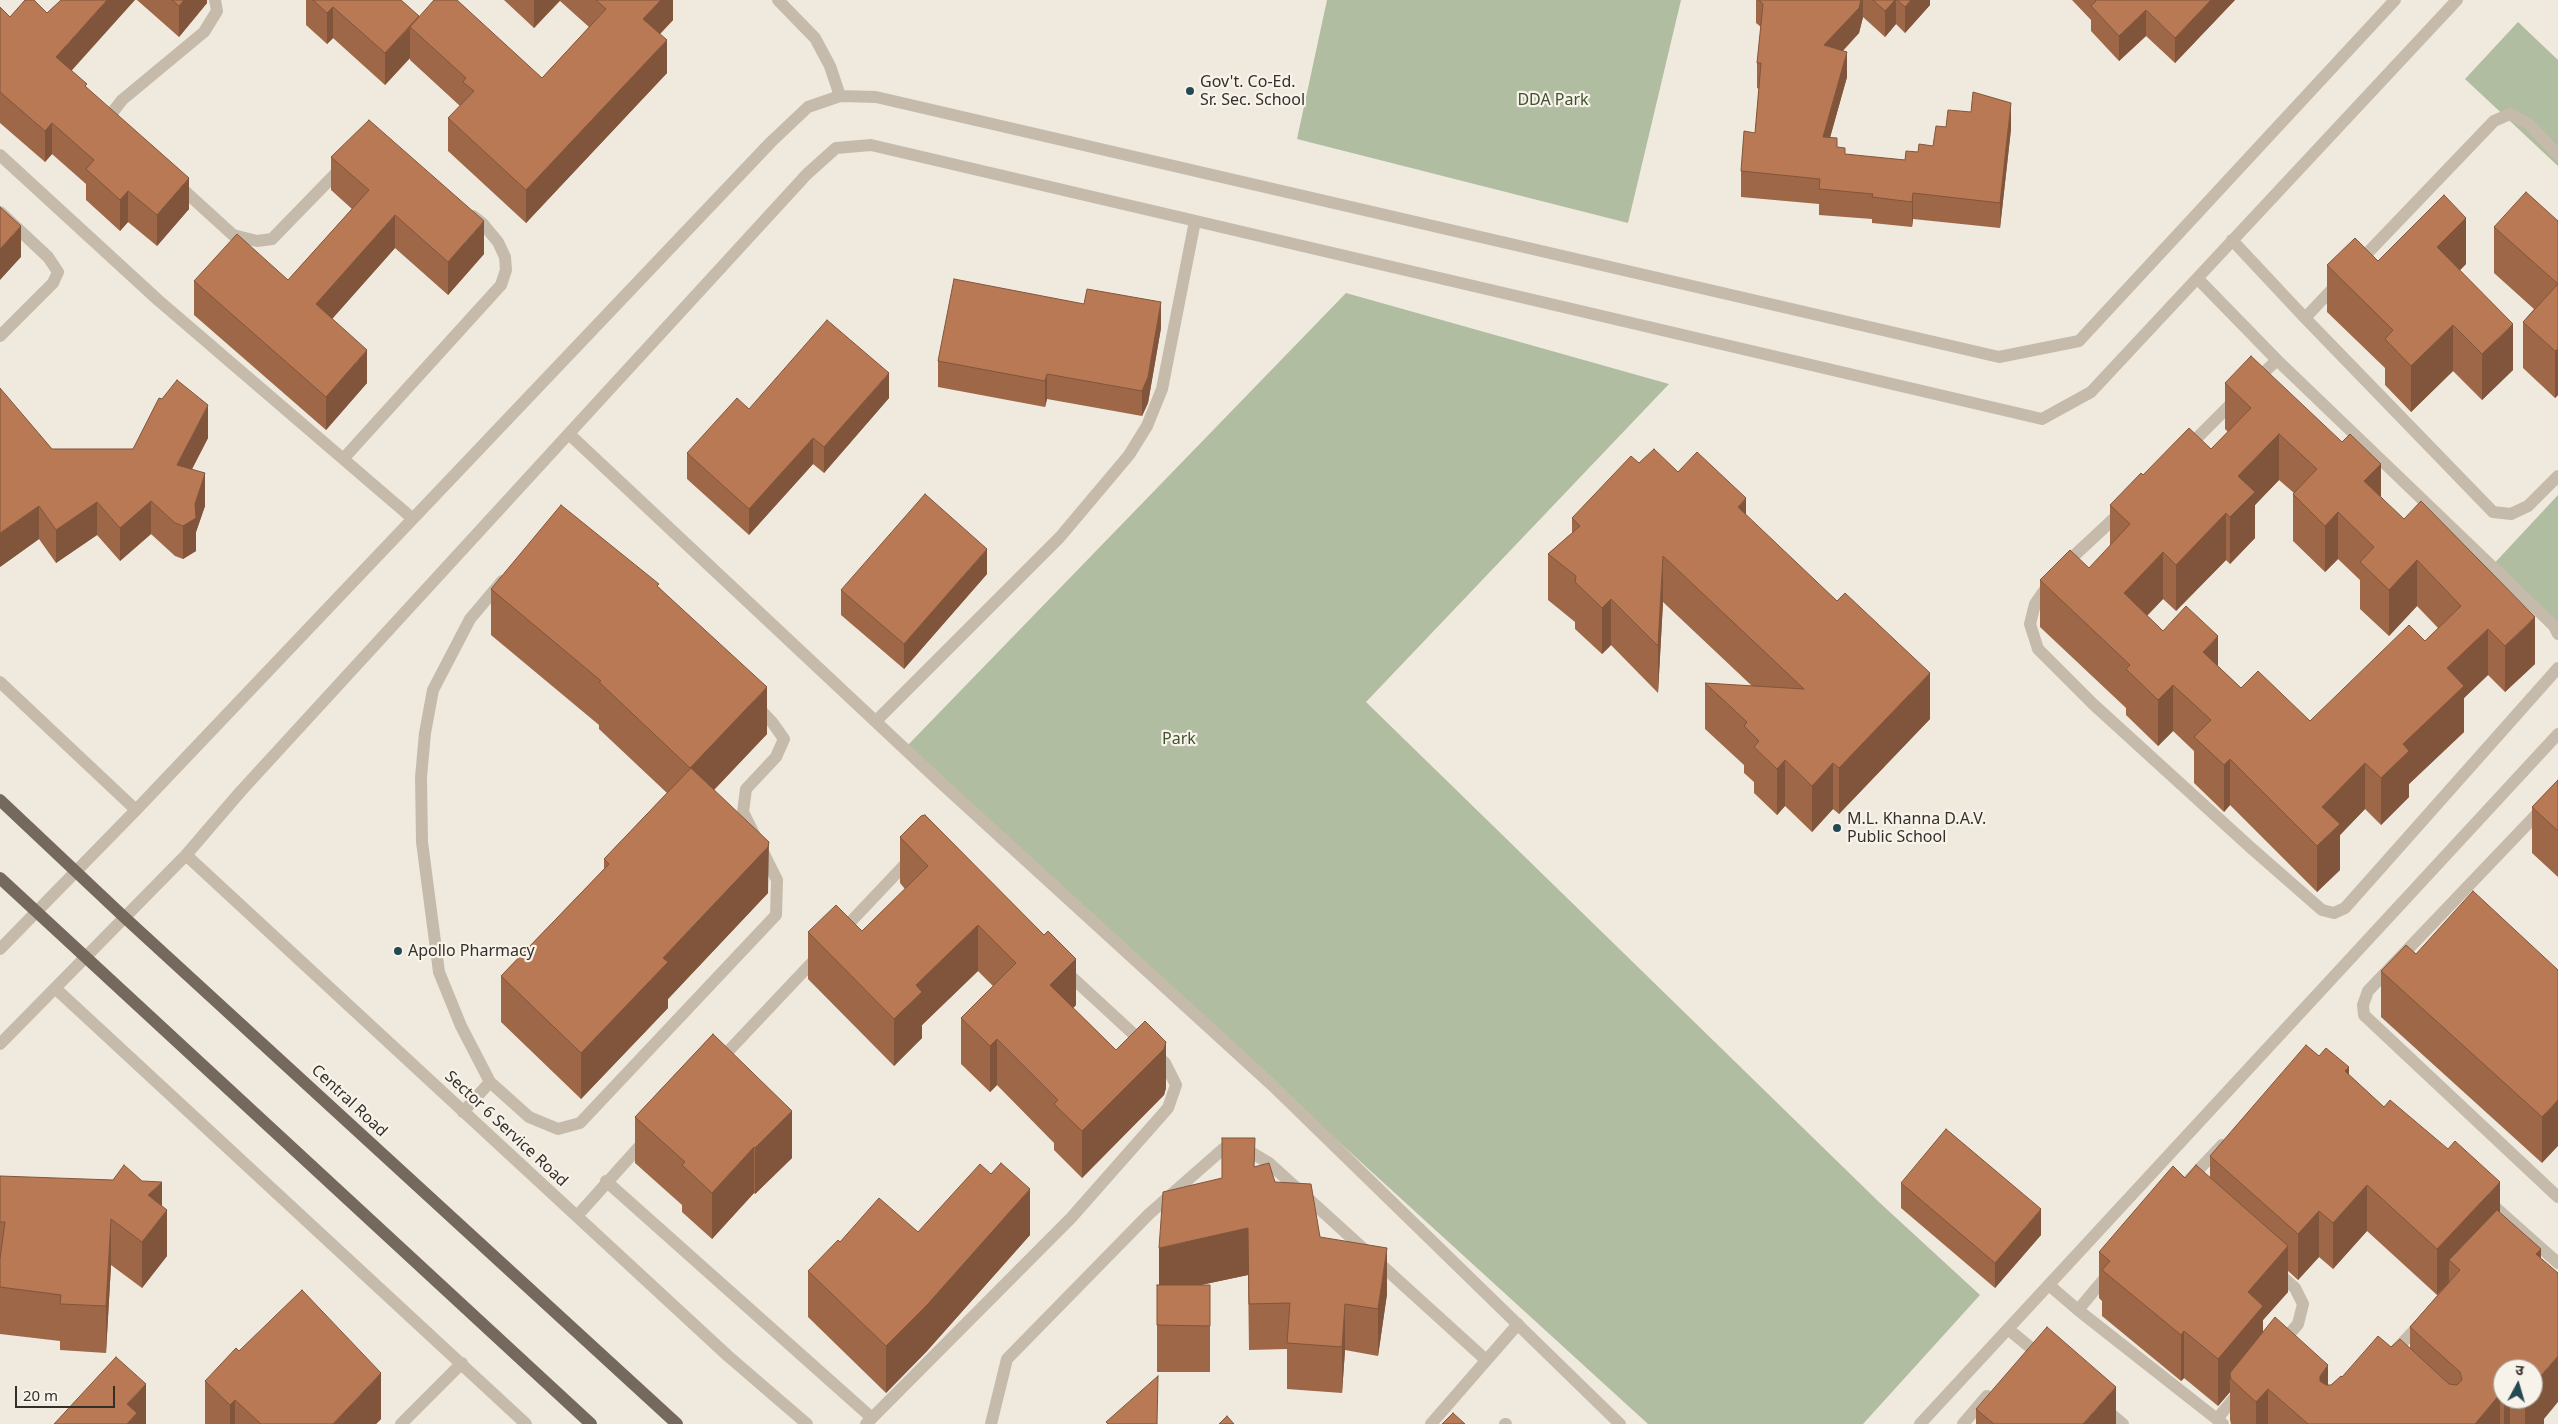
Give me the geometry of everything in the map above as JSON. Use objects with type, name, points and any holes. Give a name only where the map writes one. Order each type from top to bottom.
[{"type":"main road","name":"Central Road","points":[[0,800],[123,916],[677,1424]]},
{"type":"main road","points":[[0,878],[591,1424]]},
{"type":"street","points":[[122,135],[115,128],[112,113],[122,100],[204,32],[217,11],[215,0]]},
{"type":"street","points":[[778,0],[815,38],[830,66],[840,96]]},
{"type":"street","points":[[1,946],[136,810],[771,142],[808,107],[840,96],[876,97],[2000,357],[2079,340],[2396,0]]},
{"type":"street","points":[[0,1044],[123,916],[186,855],[241,791],[807,174],[836,148],[871,146],[2042,419],[2091,392],[2457,0]]},
{"type":"street","points":[[2305,318],[2494,120],[2510,114],[2529,124],[2558,155]]},
{"type":"street","points":[[0,154],[158,300],[412,518]]},
{"type":"street","points":[[166,175],[233,235],[257,241],[272,239],[351,158]]},
{"type":"street","points":[[344,458],[501,285],[506,270],[506,257],[498,242],[483,224],[460,207]]},
{"type":"street","points":[[0,212],[48,257],[58,272],[53,283],[0,336]]},
{"type":"street","points":[[876,721],[1060,538],[1129,455],[1147,426],[1162,389],[1195,221]]},
{"type":"street","points":[[2232,240],[2493,512],[2511,514],[2528,506],[2558,476]]},
{"type":"street","points":[[2198,279],[2277,360],[2554,626],[2558,634]]},
{"type":"street","points":[[2178,456],[2277,360]]},
{"type":"street","points":[[569,434],[876,721],[1272,1085],[1620,1424]]},
{"type":"street","points":[[2128,505],[2068,560],[2035,604],[2030,624],[2038,648],[2093,704],[2163,769],[2322,910],[2334,913],[2345,908],[2558,668]]},
{"type":"street","points":[[514,570],[506,575],[470,620],[433,690],[425,733],[421,777],[422,842],[439,972],[457,1018],[490,1082],[529,1117],[558,1129],[580,1123],[776,915],[777,880],[743,812],[746,789],[776,757],[784,739],[772,722],[745,694]]},
{"type":"street","points":[[0,682],[136,810]]},
{"type":"street","points":[[1920,1424],[2558,734]]},
{"type":"street","points":[[2558,792],[2368,991],[2362,1005],[2364,1015],[2558,1197]]},
{"type":"street","points":[[708,1073],[913,856],[921,854]]},
{"type":"street","name":"Sector 6 Service Road","points":[[186,855],[728,1356],[807,1424]]},
{"type":"street","points":[[606,1181],[869,1421],[1071,1218],[1168,1108],[1176,1085],[1165,1064],[1055,961]]},
{"type":"street","points":[[55,988],[526,1424]]},
{"type":"street","points":[[463,1112],[490,1082]]},
{"type":"street","points":[[577,1216],[606,1181],[654,1131]]},
{"type":"street","points":[[2190,1194],[2182,1188],[2234,1132]]},
{"type":"street","points":[[991,1424],[1008,1359],[1149,1214],[1223,1149],[1242,1148],[1269,1163],[1486,1360]]},
{"type":"street","points":[[2479,1193],[2512,1229],[2558,1263]]},
{"type":"street","points":[[2267,1263],[2295,1288],[2303,1304],[2298,1324],[2273,1353]]},
{"type":"street","points":[[2078,1310],[2117,1264]]},
{"type":"street","points":[[2049,1285],[2078,1310],[2220,1421],[2248,1382]]},
{"type":"street","points":[[2392,1367],[2385,1361],[2433,1311]]},
{"type":"street","points":[[1431,1424],[1518,1324]]},
{"type":"street","points":[[2008,1329],[2032,1352]]},
{"type":"street","points":[[402,1424],[462,1363]]},
{"type":"street","points":[[1962,1424],[1994,1389]]},
{"type":"street","points":[[2093,1399],[2123,1424]]},
{"type":"green space","name":"DDA Park","points":[[1327,0],[1681,0],[1628,223],[1297,139]]},
{"type":"green space","points":[[2518,22],[2558,60],[2558,166],[2465,79]]},
{"type":"green space","name":"Park","points":[[1346,293],[1669,384],[1366,702],[1880,1203],[1980,1295],[1863,1424],[1648,1424],[906,747]]},
{"type":"green space","points":[[2558,495],[2558,632],[2489,569]]},
{"type":"building","points":[[25,0],[34,0],[47,13],[61,0],[107,0],[56,57],[87,84],[85,86],[189,178],[157,215],[128,191],[120,200],[86,169],[94,160],[52,123],[45,131],[0,92],[0,7],[10,17]]},
{"type":"building","points":[[172,0],[184,0],[179,6]]},
{"type":"building","points":[[313,0],[401,0],[419,16],[385,53],[333,7],[327,13]]},
{"type":"building","points":[[434,0],[457,0],[542,78],[606,9],[596,0],[661,0],[643,19],[667,40],[526,190],[448,118],[474,91],[463,82],[466,78],[410,27]]},
{"type":"building","points":[[1759,0],[1861,0],[1859,8],[1824,45],[1847,52],[1823,137],[1837,138],[1837,147],[1845,148],[1845,154],[1905,160],[1906,151],[1918,152],[1919,144],[1933,146],[1936,126],[1946,127],[1948,110],[1971,112],[1973,92],[2011,103],[2000,203],[1913,193],[1912,202],[1872,197],[1873,194],[1819,189],[1820,179],[1741,171],[1744,131],[1755,133],[1761,63],[1757,63],[1763,4]]},
{"type":"building","points":[[1873,0],[1895,0],[1885,11]]},
{"type":"building","points":[[1897,0],[1911,0],[1905,7]]},
{"type":"building","points":[[2096,0],[2211,0],[2175,38],[2146,10],[2119,36],[2091,6]]},
{"type":"building","points":[[369,120],[484,221],[448,262],[395,215],[316,304],[367,350],[326,397],[194,281],[237,234],[288,280],[369,190],[331,157]]},
{"type":"building","points":[[2526,192],[2558,221],[2558,284],[2494,227]]},
{"type":"building","points":[[2444,195],[2466,218],[2437,247],[2513,324],[2482,354],[2453,325],[2411,366],[2385,339],[2393,330],[2327,265],[2355,238],[2378,261]]},
{"type":"building","points":[[0,207],[21,226],[0,249]]},
{"type":"building","points":[[954,279],[1084,304],[1087,289],[1161,302],[1148,377],[1142,391],[1047,374],[1045,381],[938,361]]},
{"type":"building","points":[[2558,284],[2558,349],[2555,351],[2523,322]]},
{"type":"building","points":[[827,320],[889,373],[824,447],[813,438],[749,509],[687,453],[737,398],[749,409]]},
{"type":"building","points":[[2251,356],[2342,442],[2350,434],[2381,464],[2364,481],[2404,519],[2421,501],[2535,617],[2505,646],[2488,629],[2447,668],[2464,686],[2403,744],[2409,751],[2381,778],[2365,763],[2322,807],[2340,824],[2317,846],[2230,759],[2224,765],[2194,737],[2211,720],[2173,685],[2158,700],[2126,669],[2130,665],[2040,580],[2070,550],[2089,568],[2130,524],[2110,505],[2141,473],[2143,475],[2189,428],[2211,449],[2251,408],[2225,383]],"holes":[[[2279,434],[2317,469],[2293,494],[2325,526],[2338,512],[2374,547],[2360,562],[2389,590],[2417,560],[2461,606],[2425,641],[2409,625],[2310,721],[2258,671],[2241,688],[2203,652],[2218,636],[2186,606],[2163,631],[2124,593],[2163,552],[2176,565],[2226,513],[2230,517],[2255,492],[2238,476]]]},
{"type":"building","points":[[177,380],[208,405],[177,465],[205,473],[195,504],[196,518],[183,526],[175,523],[151,501],[120,528],[97,502],[56,530],[39,506],[0,533],[0,388],[52,449],[133,449],[159,398],[162,399]]},
{"type":"building","points":[[1654,449],[1678,472],[1697,452],[1746,498],[1738,507],[1837,601],[1845,593],[1930,673],[1839,768],[1833,763],[1812,786],[1785,760],[1777,769],[1754,747],[1759,741],[1744,726],[1747,722],[1705,683],[1804,689],[1663,556],[1658,646],[1611,599],[1602,608],[1575,582],[1576,576],[1548,554],[1580,526],[1572,518],[1631,456],[1639,463]]},
{"type":"building","points":[[925,494],[987,549],[904,644],[841,590]]},
{"type":"building","points":[[561,505],[659,584],[657,586],[767,687],[690,768],[599,682],[601,681],[491,589]]},
{"type":"building","points":[[691,768],[769,842],[768,847],[663,958],[668,962],[581,1053],[501,976],[609,864],[604,859]]},
{"type":"building","points":[[2558,780],[2558,831],[2532,807]]},
{"type":"building","points":[[925,815],[1044,935],[1048,931],[1076,959],[1050,985],[1116,1050],[1145,1021],[1166,1042],[1164,1049],[1082,1131],[1054,1104],[1058,1100],[997,1039],[990,1046],[961,1018],[1016,963],[978,925],[916,985],[922,992],[894,1019],[808,932],[836,905],[862,931],[928,866],[900,837],[921,816]]},
{"type":"building","points":[[2473,891],[2558,970],[2558,1100],[2542,1117],[2381,971],[2406,945],[2416,954]]},
{"type":"building","points":[[713,1034],[792,1111],[754,1147],[712,1193],[682,1165],[685,1162],[635,1117]]},
{"type":"building","points":[[2306,1045],[2319,1056],[2326,1048],[2349,1067],[2345,1071],[2384,1107],[2390,1100],[2448,1149],[2455,1141],[2500,1182],[2437,1249],[2367,1185],[2333,1223],[2319,1211],[2298,1234],[2210,1156]]},
{"type":"building","points":[[1946,1129],[2041,1209],[1995,1263],[1901,1183]]},
{"type":"building","points":[[1222,1138],[1255,1138],[1254,1167],[1269,1163],[1275,1182],[1311,1184],[1320,1237],[1387,1248],[1378,1309],[1345,1304],[1342,1347],[1287,1343],[1290,1303],[1249,1304],[1248,1228],[1159,1248],[1163,1192],[1222,1178]]},
{"type":"building","points":[[1001,1163],[1030,1189],[927,1305],[886,1346],[808,1271],[838,1240],[840,1242],[879,1198],[918,1232],[980,1164],[991,1174]]},
{"type":"building","points":[[124,1165],[142,1181],[162,1182],[148,1195],[167,1210],[142,1242],[111,1219],[106,1306],[60,1304],[61,1295],[0,1287],[0,1259],[5,1222],[0,1222],[0,1176],[113,1180]]},
{"type":"building","points":[[2196,1165],[2288,1246],[2248,1292],[2263,1306],[2218,1359],[2184,1331],[2181,1335],[2102,1270],[2110,1261],[2099,1252],[2173,1166],[2185,1178]]},
{"type":"building","points":[[2497,1210],[2541,1249],[2536,1254],[2558,1273],[2558,1356],[2543,1373],[2543,1359],[2493,1359],[2493,1402],[2475,1424],[2308,1424],[2268,1389],[2256,1402],[2231,1379],[2230,1373],[2275,1317],[2328,1365],[2320,1376],[2320,1381],[2326,1385],[2331,1385],[2342,1377],[2378,1336],[2391,1347],[2400,1339],[2449,1384],[2457,1385],[2462,1380],[2460,1372],[2410,1327],[2460,1270],[2449,1260]]},
{"type":"building","points":[[1157,1285],[1210,1285],[1210,1326],[1157,1325]]},
{"type":"building","points":[[302,1290],[381,1373],[333,1424],[261,1424],[235,1400],[230,1405],[205,1381],[236,1348],[239,1351]]},
{"type":"building","points":[[2047,1327],[2116,1387],[2083,1424],[1994,1424],[1976,1409]]},
{"type":"building","points":[[116,1357],[146,1384],[127,1404],[137,1413],[127,1424],[54,1424]]},
{"type":"building","points":[[1158,1376],[1157,1424],[1108,1424],[1106,1422]]},
{"type":"building","points":[[1453,1413],[1465,1424],[1442,1424]]},
{"type":"building","points":[[1227,1416],[1234,1424],[1219,1424]]},
{"type":"place","name":"Gov't. Co-Ed. Sr. Sec. School","points":[[1190,91]]},
{"type":"place","name":"M.L. Khanna D.A.V. Public School","points":[[1837,828]]},
{"type":"place","name":"Apollo Pharmacy","points":[[398,951]]}]
